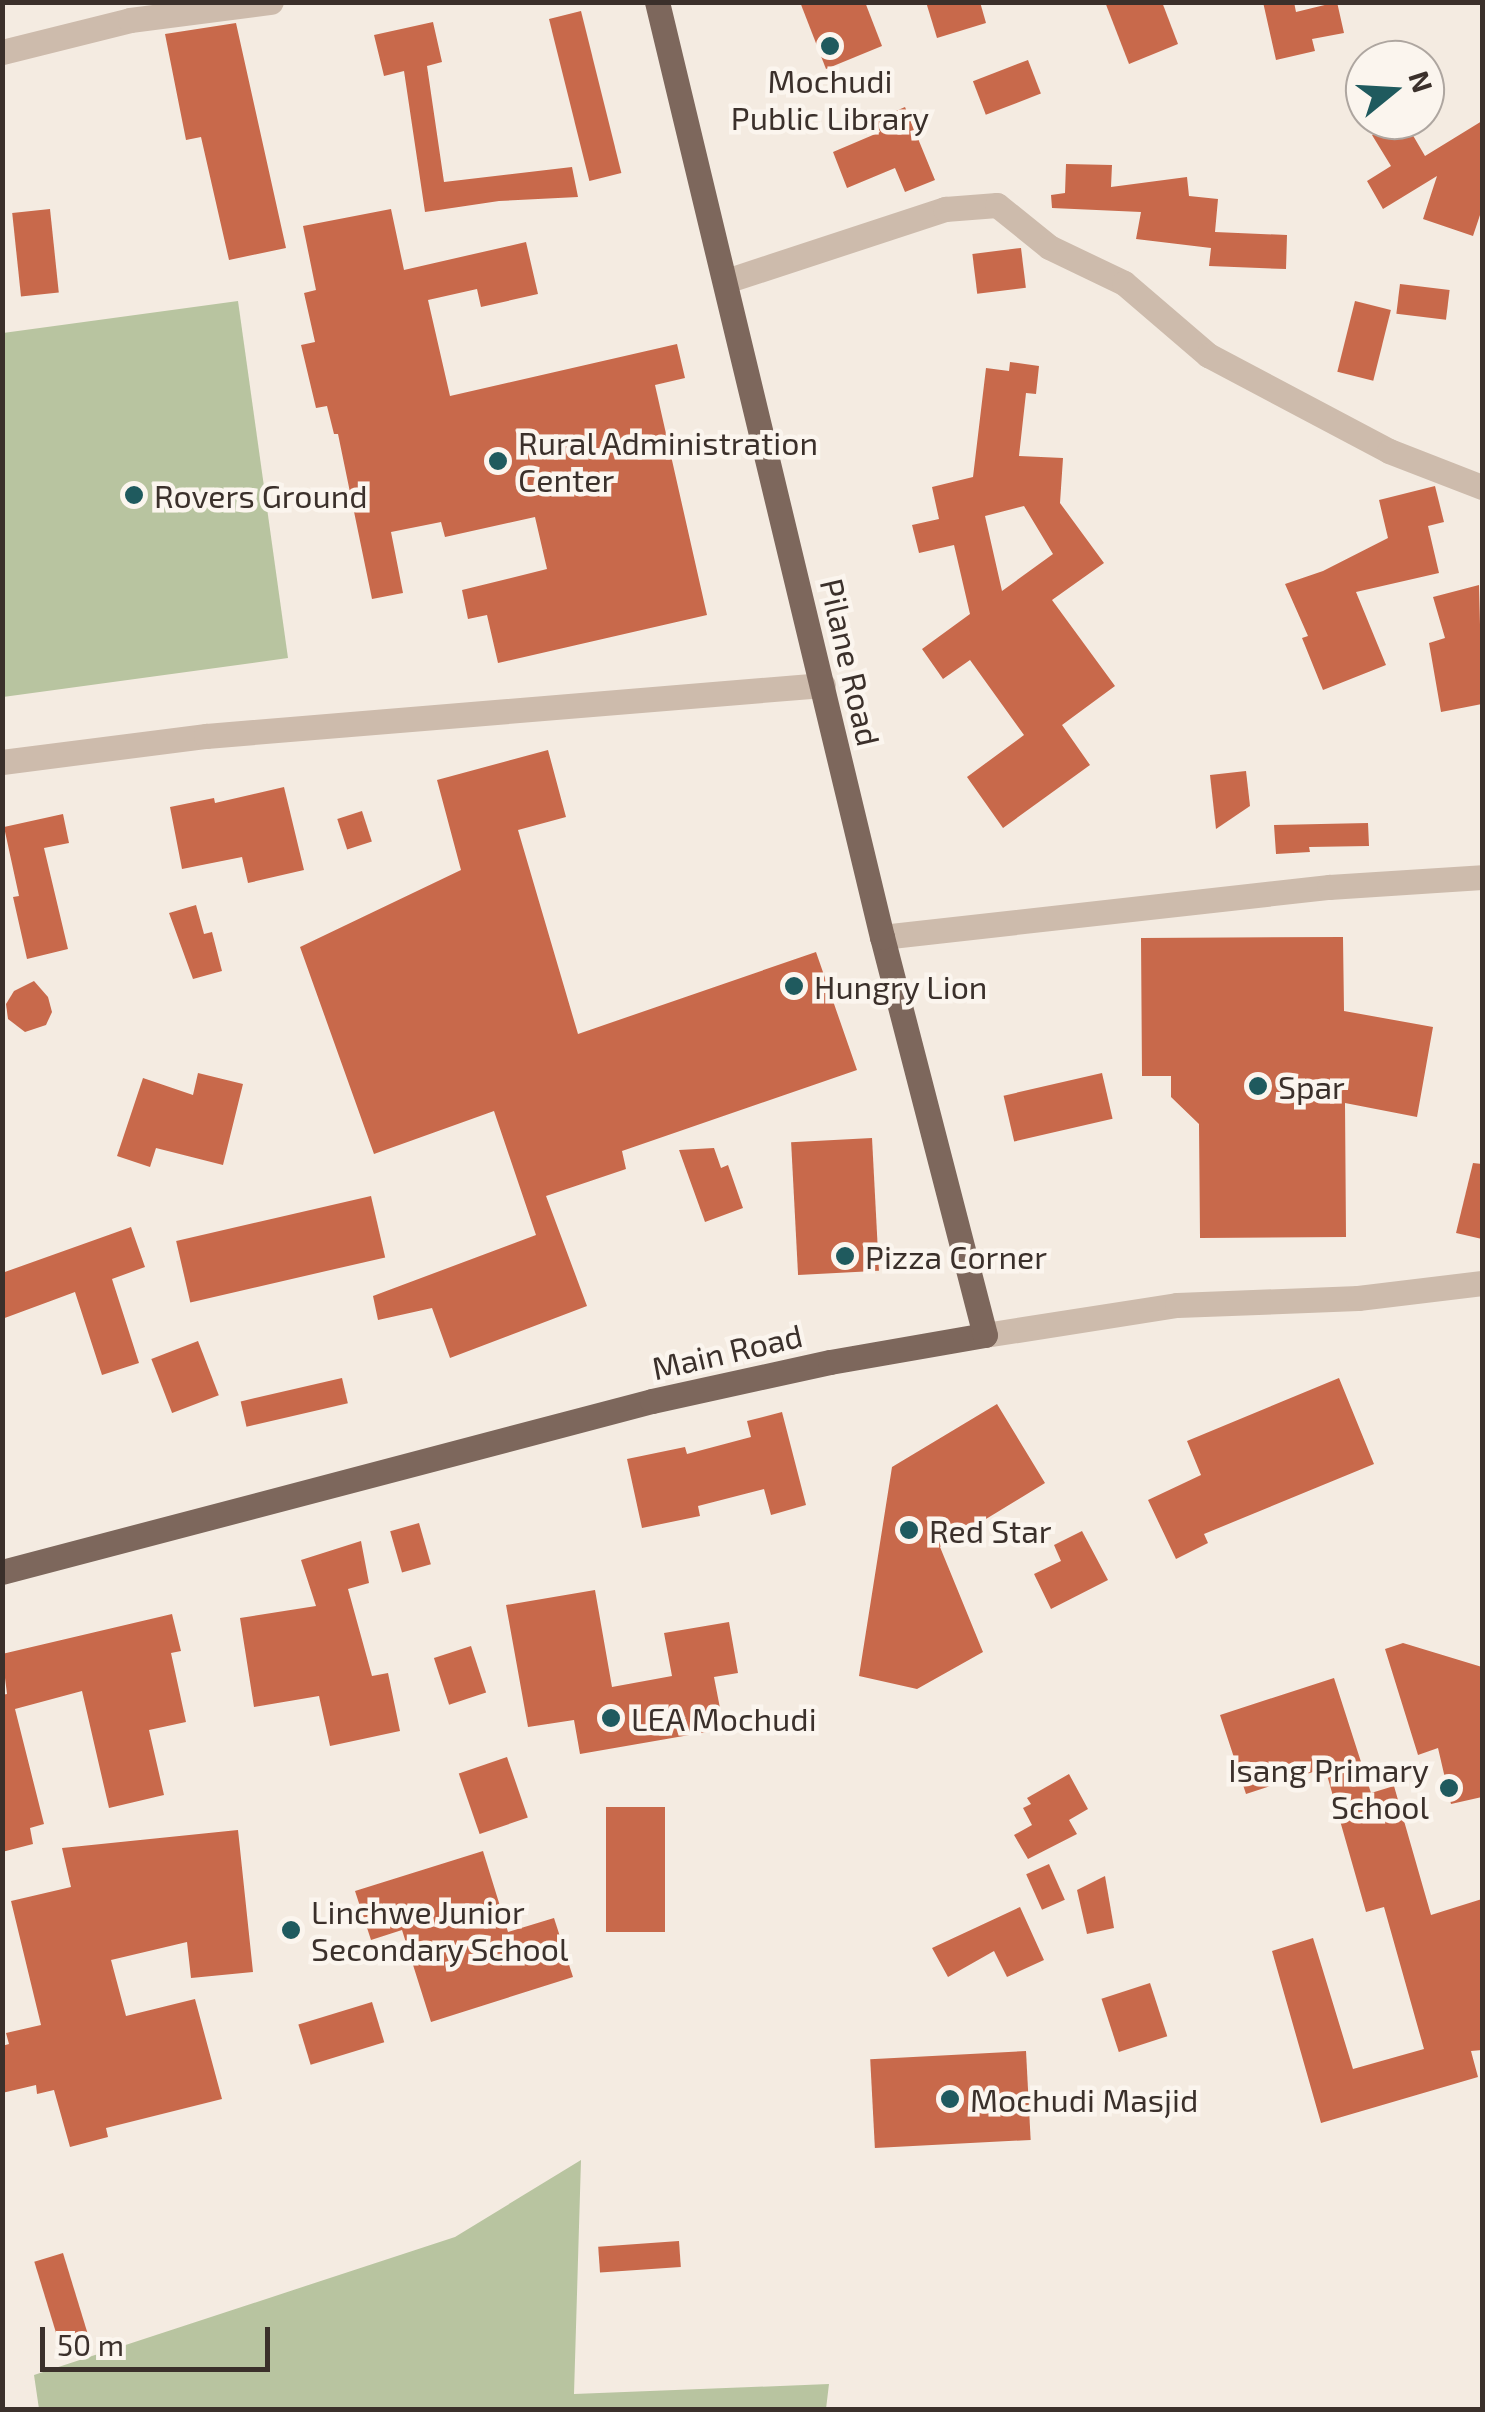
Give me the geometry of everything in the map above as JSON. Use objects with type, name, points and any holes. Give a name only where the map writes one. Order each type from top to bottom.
[{"type":"main road","name":"Pilane Road","points":[[657,2],[882,937],[985,1336]]},
{"type":"main road","name":"Main Road","points":[[2,1572],[652,1401],[830,1362],[985,1336]]},
{"type":"street","points":[[2,52],[130,20],[271,2]]},
{"type":"street","points":[[726,282],[944,210],[997,205],[1049,247],[1124,282],[1208,355],[1388,450],[1482,487]]},
{"type":"street","points":[[2,762],[224,734],[823,686]]},
{"type":"street","points":[[882,937],[1329,887],[1482,877]]},
{"type":"street","name":"Main Road","points":[[985,1336],[1176,1305],[1358,1298],[1482,1283]]},
{"type":"green space","name":"Rovers Ground","points":[[238,301],[288,658],[3,697],[3,333]]},
{"type":"green space","points":[[581,2160],[574,2394],[829,2384],[826,2409],[39,2409],[34,2375],[455,2237]]},
{"type":"building","points":[[800,2],[865,2],[882,46],[826,69]]},
{"type":"building","points":[[926,2],[980,2],[986,23],[937,38]]},
{"type":"building","points":[[1105,2],[1162,2],[1178,44],[1129,64]]},
{"type":"building","points":[[1263,2],[1294,2],[1296,12],[1337,2],[1344,33],[1312,39],[1315,51],[1276,60]]},
{"type":"building","points":[[581,11],[621,173],[589,181],[549,19]]},
{"type":"building","points":[[433,22],[442,62],[427,66],[444,182],[572,167],[578,197],[499,201],[425,212],[404,71],[384,76],[374,35]]},
{"type":"building","points":[[236,23],[286,248],[229,260],[201,137],[186,140],[165,34]]},
{"type":"building","points":[[1028,60],[1041,94],[986,115],[973,81]]},
{"type":"building","points":[[905,107],[935,180],[905,192],[895,168],[847,188],[833,152],[880,132],[875,120]]},
{"type":"building","points":[[1482,121],[1482,209],[1473,236],[1423,219],[1437,176],[1383,209],[1367,181],[1391,166],[1375,140],[1416,140],[1425,156]]},
{"type":"building","points":[[1066,164],[1112,165],[1111,187],[1187,177],[1189,196],[1218,199],[1215,232],[1287,235],[1286,269],[1209,266],[1211,248],[1136,239],[1141,212],[1052,208],[1051,195],[1065,193]]},
{"type":"building","points":[[50,209],[59,293],[21,297],[12,213]]},
{"type":"building","points":[[391,209],[404,270],[526,242],[538,294],[481,307],[477,289],[428,300],[450,396],[677,344],[685,378],[655,385],[707,615],[498,663],[487,615],[468,619],[462,590],[547,569],[535,517],[445,537],[441,522],[391,532],[403,593],[372,599],[338,434],[334,434],[327,406],[316,408],[301,345],[315,342],[304,293],[316,290],[303,226]]},
{"type":"building","points":[[1021,248],[1026,288],[977,294],[972,254]]},
{"type":"building","points":[[1400,284],[1450,290],[1446,320],[1396,314]]},
{"type":"building","points":[[1355,301],[1391,310],[1373,381],[1337,372]]},
{"type":"building","points":[[1010,362],[1039,366],[1036,394],[1026,393],[1019,456],[1063,458],[1060,503],[1104,563],[1052,600],[1115,686],[1062,725],[1090,765],[1003,828],[967,777],[1024,735],[970,660],[943,679],[922,649],[970,614],[954,545],[919,553],[912,525],[939,519],[932,487],[973,477],[986,368],[1009,371]],"holes":[[[1024,506],[1053,554],[1002,591],[985,516]]]},
{"type":"building","points":[[1435,486],[1444,522],[1428,526],[1439,573],[1356,592],[1386,665],[1323,690],[1302,638],[1308,636],[1285,584],[1323,571],[1388,538],[1379,500]]},
{"type":"building","points":[[1479,585],[1482,704],[1441,712],[1429,643],[1445,638],[1433,597]]},
{"type":"building","points":[[548,750],[566,817],[518,830],[578,1034],[816,952],[857,1070],[622,1151],[626,1169],[546,1196],[587,1306],[450,1358],[432,1308],[378,1320],[373,1296],[536,1235],[494,1111],[374,1154],[300,947],[461,870],[437,780]]},
{"type":"building","points":[[1246,771],[1250,806],[1216,829],[1210,775]]},
{"type":"building","points":[[284,787],[304,870],[248,883],[242,857],[182,869],[170,807],[214,798],[215,803]]},
{"type":"building","points":[[362,811],[372,841],[347,849],[337,819]]},
{"type":"building","points":[[63,814],[69,843],[44,848],[68,949],[27,959],[13,897],[19,896],[4,827]]},
{"type":"building","points":[[1368,823],[1369,846],[1309,847],[1310,852],[1276,854],[1274,825]]},
{"type":"building","points":[[196,905],[204,934],[212,932],[222,971],[193,979],[169,913]]},
{"type":"building","name":"Spar","points":[[1343,937],[1344,1011],[1433,1027],[1417,1117],[1345,1103],[1346,1237],[1200,1238],[1199,1124],[1171,1097],[1171,1076],[1142,1076],[1141,938]]},
{"type":"building","points":[[34,981],[48,997],[52,1012],[46,1025],[25,1032],[8,1019],[6,1004],[14,991]]},
{"type":"building","points":[[198,1073],[243,1084],[223,1165],[156,1148],[150,1167],[117,1156],[143,1078],[193,1095]]},
{"type":"building","points":[[1102,1073],[1113,1119],[1014,1142],[1004,1096]]},
{"type":"building","points":[[872,1138],[879,1271],[798,1275],[791,1142]]},
{"type":"building","points":[[714,1148],[721,1168],[728,1165],[743,1208],[705,1222],[679,1150]]},
{"type":"building","points":[[1473,1163],[1482,1164],[1482,1239],[1456,1233]]},
{"type":"building","points":[[371,1196],[385,1257],[190,1302],[176,1241]]},
{"type":"building","points":[[131,1227],[145,1267],[112,1279],[139,1363],[102,1375],[75,1292],[2,1319],[2,1273]]},
{"type":"building","points":[[198,1341],[219,1395],[172,1413],[151,1359]]},
{"type":"building","points":[[342,1378],[348,1403],[247,1427],[241,1401]]},
{"type":"building","points":[[1339,1378],[1374,1464],[1204,1534],[1208,1543],[1176,1559],[1148,1500],[1201,1475],[1187,1441]]},
{"type":"building","points":[[997,1404],[1045,1483],[940,1547],[983,1652],[917,1689],[859,1676],[892,1467]]},
{"type":"building","points":[[782,1412],[806,1505],[771,1515],[764,1489],[698,1506],[700,1516],[642,1528],[627,1459],[685,1447],[687,1454],[751,1437],[747,1421]]},
{"type":"building","points":[[419,1523],[431,1564],[402,1573],[390,1531]]},
{"type":"building","points":[[1082,1531],[1108,1580],[1051,1609],[1034,1574],[1061,1561],[1054,1545]]},
{"type":"building","points":[[361,1541],[369,1583],[348,1589],[372,1676],[388,1673],[400,1731],[330,1746],[319,1696],[254,1707],[240,1618],[316,1606],[301,1560]]},
{"type":"building","points":[[595,1590],[612,1687],[672,1676],[664,1633],[729,1622],[738,1673],[714,1677],[724,1729],[580,1754],[574,1720],[528,1727],[506,1605]]},
{"type":"building","points":[[172,1614],[181,1651],[171,1653],[186,1722],[149,1730],[164,1795],[109,1808],[82,1691],[15,1709],[44,1824],[30,1828],[33,1844],[2,1852],[2,1695],[7,1694],[2,1654]]},
{"type":"building","points":[[1403,1643],[1482,1667],[1482,1797],[1451,1804],[1438,1748],[1418,1755],[1385,1649]]},
{"type":"building","points":[[471,1646],[486,1693],[449,1705],[434,1658]]},
{"type":"building","points":[[1334,1678],[1371,1793],[1394,1786],[1431,1915],[1482,1899],[1482,2050],[1471,2051],[1478,2077],[1321,2123],[1272,1951],[1313,1938],[1353,2069],[1424,2049],[1384,1907],[1366,1912],[1325,1768],[1246,1794],[1220,1715]]},
{"type":"building","points":[[507,1757],[528,1818],[480,1834],[459,1774]]},
{"type":"building","points":[[1069,1774],[1088,1809],[1069,1820],[1077,1834],[1028,1859],[1014,1835],[1032,1825],[1023,1808],[1031,1804],[1027,1798]]},
{"type":"building","points":[[606,1807],[665,1807],[665,1932],[606,1932]]},
{"type":"building","points":[[238,1830],[253,1972],[191,1978],[187,1942],[111,1960],[126,2016],[195,1999],[222,2099],[106,2128],[108,2137],[70,2147],[54,2090],[37,2094],[36,2085],[2,2093],[2,2046],[9,2044],[6,2033],[41,2025],[11,1901],[71,1887],[62,1848]]},
{"type":"building","points":[[483,1851],[508,1932],[554,1918],[573,1977],[431,2022],[402,1930],[371,1940],[355,1891]]},
{"type":"building","points":[[1049,1864],[1065,1900],[1042,1910],[1026,1874]]},
{"type":"building","points":[[1105,1876],[1114,1928],[1087,1934],[1077,1890]]},
{"type":"building","points":[[1020,1907],[1044,1960],[1007,1977],[994,1951],[948,1977],[932,1948]]},
{"type":"building","points":[[1150,1983],[1167,2036],[1119,2052],[1101,1999]]},
{"type":"building","points":[[372,2002],[384,2042],[311,2065],[298,2025]]},
{"type":"building","name":"Mochudi Masjid","points":[[1026,2051],[1031,2140],[875,2148],[870,2059]]},
{"type":"building","points":[[679,2241],[681,2267],[600,2273],[598,2247]]},
{"type":"building","points":[[63,2253],[88,2333],[59,2342],[34,2262]]},
{"type":"place","name":"Mochudi Public Library","points":[[830,46]]},
{"type":"place","name":"Rural Administration Center","points":[[498,461]]},
{"type":"place","name":"Rovers Ground","points":[[134,495]]},
{"type":"place","name":"Hungry Lion","points":[[794,986]]},
{"type":"place","name":"Spar","points":[[1258,1086]]},
{"type":"place","name":"Pizza Corner","points":[[845,1256]]},
{"type":"place","name":"Red Star","points":[[909,1530]]},
{"type":"place","name":"LEA Mochudi","points":[[611,1718]]},
{"type":"place","name":"Isang Primary School","points":[[1449,1788]]},
{"type":"place","name":"Linchwe Junior Secondary School","points":[[291,1930]]},
{"type":"place","name":"Mochudi Masjid","points":[[950,2099]]}]
